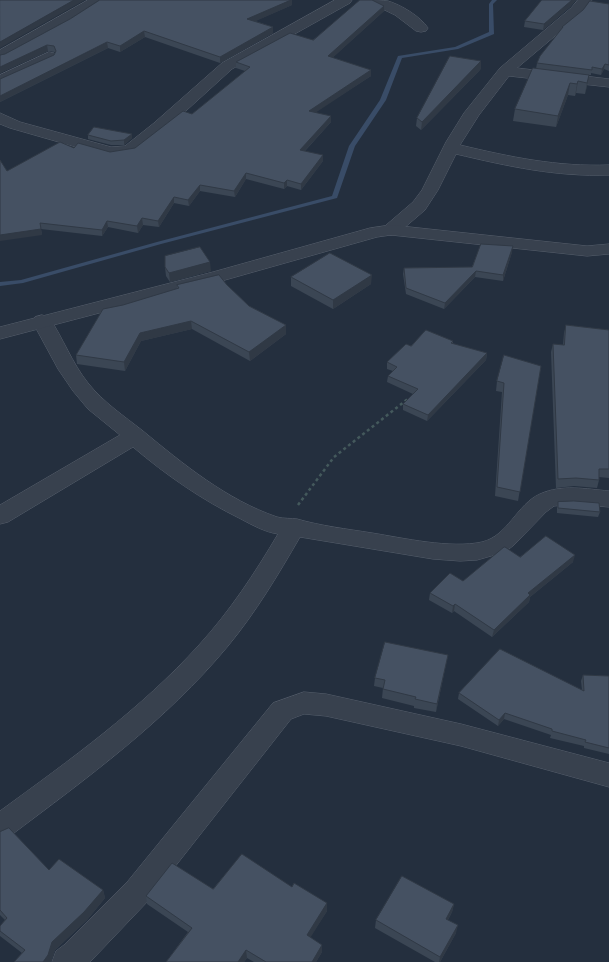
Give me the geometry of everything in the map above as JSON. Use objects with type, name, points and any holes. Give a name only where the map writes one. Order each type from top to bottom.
[{"type":"street","points":[[0,56],[65,20],[97,0]]},
{"type":"street","points":[[0,118],[15,125],[111,152],[129,150],[160,126],[227,66],[345,0]]},
{"type":"street","points":[[375,0],[396,9],[409,17],[421,28]]},
{"type":"street","points":[[391,230],[419,206],[430,190],[451,148],[472,113],[505,71],[576,11],[585,0]]},
{"type":"street","points":[[0,81],[50,56]]},
{"type":"street","points":[[505,71],[609,83]]},
{"type":"street","points":[[0,132],[15,125]]},
{"type":"street","points":[[451,148],[511,162],[549,168],[580,171],[609,170]]},
{"type":"street","points":[[0,333],[219,276],[376,232],[391,230],[587,251],[609,248]]},
{"type":"street","points":[[42,321],[70,371],[86,394],[187,479],[259,519],[288,527],[395,546],[444,552],[468,552],[486,550],[499,546],[510,537],[540,506],[553,497],[609,499]]},
{"type":"street","points":[[0,516],[135,436]]},
{"type":"street","points":[[0,827],[111,745],[186,675],[209,651],[259,586],[288,527]]},
{"type":"street","points":[[68,962],[76,956],[138,891],[282,711],[304,702],[326,705],[461,735],[609,775]]},
{"type":"path","points":[[288,527],[334,457],[409,398]]},
{"type":"building","points":[[0,0],[74,0],[0,42]]},
{"type":"building","points":[[100,0],[291,0],[247,19],[273,27],[220,57],[144,31],[120,46],[107,42],[0,96],[0,79],[54,55],[56,51],[54,46],[47,45],[0,67],[0,55],[5,54],[70,19]]},
{"type":"building","points":[[360,0],[372,0],[384,6],[328,56],[371,70],[309,111],[331,116],[300,150],[323,155],[301,184],[287,180],[284,183],[246,173],[234,191],[200,185],[188,200],[174,197],[158,221],[142,218],[137,226],[107,221],[102,230],[40,223],[41,229],[0,235],[0,160],[7,171],[60,142],[74,148],[78,143],[110,152],[135,148],[183,111],[192,114],[250,67],[236,62],[290,33],[313,40]]},
{"type":"building","points":[[542,0],[572,0],[544,24],[525,21]]},
{"type":"building","points":[[590,1],[609,4],[609,65],[605,64],[602,69],[592,67],[592,70],[537,63],[540,56],[562,27],[583,10]]},
{"type":"building","points":[[450,56],[481,61],[422,122],[417,118]]},
{"type":"building","points":[[533,68],[589,75],[587,83],[578,81],[577,84],[570,83],[558,116],[515,109]]},
{"type":"building","points":[[94,127],[132,134],[124,140],[111,141],[88,135]]},
{"type":"building","points":[[481,244],[513,246],[503,275],[476,271],[445,303],[406,288],[404,268],[472,267]]},
{"type":"building","points":[[200,247],[210,262],[169,273],[165,267],[165,256]]},
{"type":"building","points":[[330,253],[372,275],[333,300],[291,277]]},
{"type":"building","points":[[219,275],[227,285],[249,306],[286,325],[249,352],[191,321],[140,333],[124,362],[76,355],[103,309],[123,305],[179,288],[177,285]]},
{"type":"building","points":[[566,325],[609,330],[609,469],[599,469],[599,480],[576,478],[558,479],[553,344],[564,345]]},
{"type":"building","points":[[426,330],[453,341],[451,343],[487,353],[428,415],[403,404],[418,389],[388,376],[397,367],[387,362],[406,344],[411,346]]},
{"type":"building","points":[[504,355],[541,366],[520,492],[497,487],[504,383],[497,381]]},
{"type":"building","points":[[574,501],[599,503],[600,512],[558,508],[558,502]]},
{"type":"building","points":[[546,536],[575,555],[528,593],[530,595],[494,630],[455,604],[453,606],[430,593],[450,573],[463,581],[504,547],[520,557]]},
{"type":"building","points":[[385,642],[448,655],[437,704],[383,689],[385,680],[375,678]]},
{"type":"building","points":[[500,649],[584,691],[583,675],[609,676],[609,748],[552,731],[552,729],[505,713],[499,720],[459,693]]},
{"type":"building","points":[[9,828],[49,870],[59,859],[103,890],[84,912],[52,942],[48,955],[43,962],[14,962],[25,950],[0,931],[0,926],[7,918],[0,910],[0,832]]},
{"type":"building","points":[[242,854],[292,887],[294,883],[327,903],[307,935],[322,945],[312,962],[266,962],[246,950],[238,962],[166,962],[192,928],[146,896],[172,863],[213,889]]},
{"type":"building","points":[[402,876],[454,904],[446,919],[458,925],[440,957],[376,920]]},
{"type":"waterway","points":[[0,284],[21,282],[159,243],[335,197],[352,146],[383,100],[400,57],[456,48],[492,33],[491,4],[495,0]]}]
